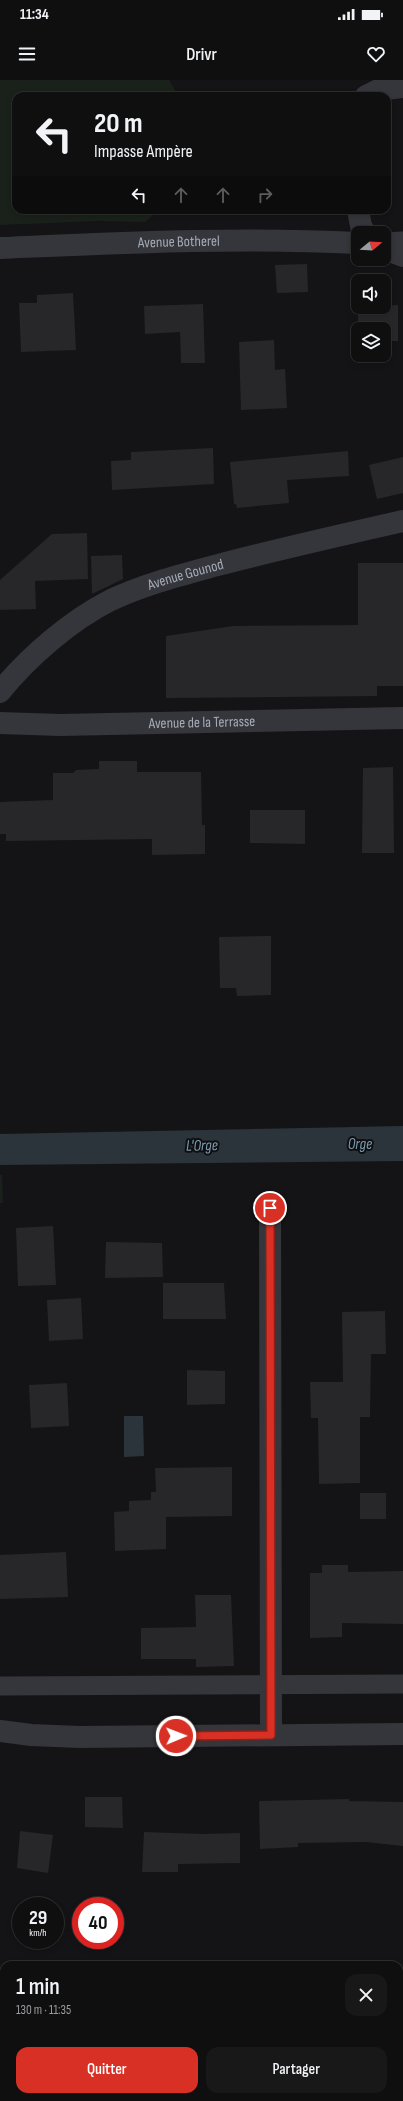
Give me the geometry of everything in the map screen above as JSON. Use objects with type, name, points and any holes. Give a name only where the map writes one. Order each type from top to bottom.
[{"type":"street","points":[[374,92],[378,90],[403,87]]},
{"type":"street","points":[[358,214],[360,226]]},
{"type":"street","name":"Avenue Botherel","points":[[0,248],[125,243],[317,241],[351,243]]},
{"type":"street","points":[[391,251],[403,256]]},
{"type":"street","name":"Avenue Gounod","points":[[0,692],[13,676],[76,621],[111,601],[150,583],[255,555],[403,521]]},
{"type":"street","name":"Avenue de la Terrasse","points":[[0,723],[60,725],[403,718]]},
{"type":"street","points":[[270,1208],[271,1735]]},
{"type":"street","points":[[0,1731],[31,1735],[80,1737],[403,1734]]},
{"type":"lane","points":[[391,242],[403,241]]},
{"type":"lane","points":[[0,1686],[403,1684]]},
{"type":"shaded area","points":[[0,80],[169,80],[176,92],[12,92],[12,214],[154,214],[145,222],[97,221],[0,225]]},
{"type":"shaded area","points":[[0,1175],[2,1175],[3,1203],[0,1203]]},
{"type":"water","name":"Orge","points":[[403,1126],[403,1161],[0,1165],[0,1134]]},
{"type":"water","points":[[124,1416],[143,1416],[144,1456],[124,1457]]},
{"type":"building","points":[[307,264],[308,292],[277,293],[275,265]]},
{"type":"building","points":[[73,293],[76,350],[21,352],[19,303],[37,303],[37,295]]},
{"type":"building","points":[[203,304],[205,363],[181,363],[180,332],[145,334],[144,306]]},
{"type":"building","points":[[391,305],[398,305],[398,341],[391,341],[391,322],[358,322],[358,314],[391,314]]},
{"type":"building","points":[[274,340],[275,370],[285,369],[287,408],[241,410],[239,342]]},
{"type":"building","points":[[213,448],[214,484],[112,490],[111,461],[131,460],[131,452]]},
{"type":"building","points":[[348,451],[349,476],[287,480],[289,503],[237,508],[236,504],[234,504],[230,462]]},
{"type":"building","points":[[403,457],[403,493],[377,499],[369,465]]},
{"type":"building","points":[[87,533],[88,579],[35,581],[36,609],[0,610],[0,580],[52,534]]},
{"type":"building","points":[[122,555],[123,579],[92,594],[91,556]]},
{"type":"building","points":[[358,563],[403,563],[403,686],[377,686],[377,696],[166,698],[166,636],[233,626],[358,625]]},
{"type":"building","points":[[99,761],[137,761],[137,772],[201,772],[202,825],[205,825],[205,854],[152,855],[152,839],[6,841],[6,834],[0,834],[0,802],[53,800],[53,773],[73,773],[76,770],[99,769]]},
{"type":"building","points":[[393,767],[394,853],[362,853],[363,768]]},
{"type":"building","points":[[250,810],[305,810],[305,844],[250,843]]},
{"type":"building","points":[[271,936],[271,995],[237,996],[236,988],[220,988],[219,937]]},
{"type":"building","points":[[53,1226],[56,1285],[18,1286],[16,1228]]},
{"type":"building","points":[[106,1242],[162,1243],[163,1277],[105,1278]]},
{"type":"building","points":[[163,1283],[224,1283],[226,1319],[163,1319]]},
{"type":"building","points":[[81,1298],[83,1339],[49,1341],[47,1300]]},
{"type":"building","points":[[385,1311],[386,1354],[371,1354],[370,1417],[360,1417],[360,1483],[319,1484],[318,1418],[311,1418],[310,1382],[343,1382],[342,1312]]},
{"type":"building","points":[[187,1370],[225,1371],[225,1404],[187,1405]]},
{"type":"building","points":[[67,1383],[69,1426],[31,1428],[29,1385]]},
{"type":"building","points":[[232,1467],[232,1516],[166,1517],[166,1549],[115,1551],[114,1512],[129,1511],[129,1501],[151,1500],[151,1492],[156,1492],[155,1468]]},
{"type":"building","points":[[360,1493],[386,1493],[386,1519],[360,1519]]},
{"type":"building","points":[[66,1552],[68,1597],[0,1599],[0,1555]]},
{"type":"building","points":[[322,1565],[348,1565],[348,1572],[403,1571],[403,1624],[342,1623],[342,1637],[310,1638],[310,1573],[322,1573]]},
{"type":"building","points":[[195,1595],[231,1595],[234,1666],[196,1667],[196,1659],[141,1659],[141,1628],[196,1627]]},
{"type":"building","points":[[85,1797],[122,1797],[123,1828],[85,1827]]},
{"type":"building","points":[[349,1799],[349,1801],[403,1802],[403,1846],[366,1842],[298,1843],[298,1847],[260,1849],[259,1801]]},
{"type":"building","points":[[20,1831],[53,1835],[48,1873],[17,1868]]},
{"type":"building","points":[[144,1832],[203,1834],[240,1833],[240,1863],[178,1864],[178,1872],[142,1872]]},
{"type":"route","points":[[176,1736],[271,1735],[270,1208]]},
{"type":"water label","name":"L'Orge","points":[[202,1146]]}]
